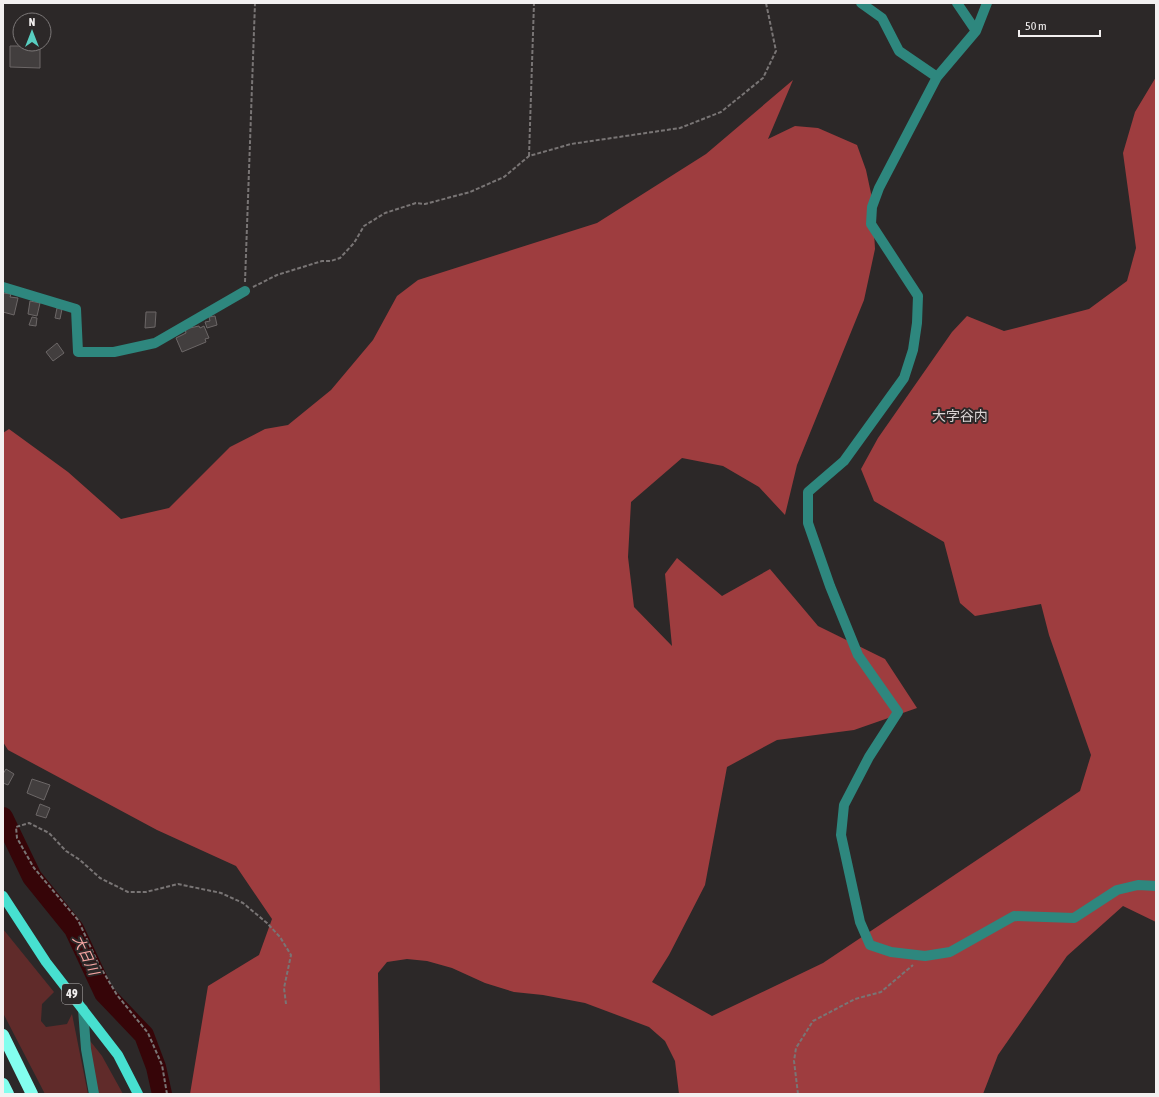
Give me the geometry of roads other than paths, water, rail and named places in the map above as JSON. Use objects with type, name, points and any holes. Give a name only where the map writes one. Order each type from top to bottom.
[{"type":"highway","points":[[3,1035],[32,1094]]},
{"type":"highway","points":[[3,1084],[8,1094]]},
{"type":"main road","name":"49","points":[[3,896],[46,962],[118,1055],[138,1094]]},
{"type":"street","points":[[861,3],[882,18],[899,51],[937,77]]},
{"type":"street","points":[[957,3],[976,31]]},
{"type":"street","points":[[987,3],[976,31],[937,77],[879,188],[872,207],[872,224],[918,296],[917,323],[913,350],[904,378],[844,461],[808,492],[808,523],[830,586],[858,655],[898,712],[869,757],[844,805],[841,835],[860,922],[870,945],[891,952],[925,956],[950,952],[1014,916],[1074,918],[1117,890],[1138,885],[1156,886]]},
{"type":"street","points":[[3,287],[76,309],[78,352],[114,352],[155,343],[245,291]]},
{"type":"street","points":[[83,1008],[86,1049],[94,1094]]},
{"type":"waterway","name":"大日川","points":[[3,817],[32,877],[74,929],[104,993],[144,1035],[156,1067],[162,1094]]},
{"type":"district","name":"大字谷内","points":[[960,416]]}]
